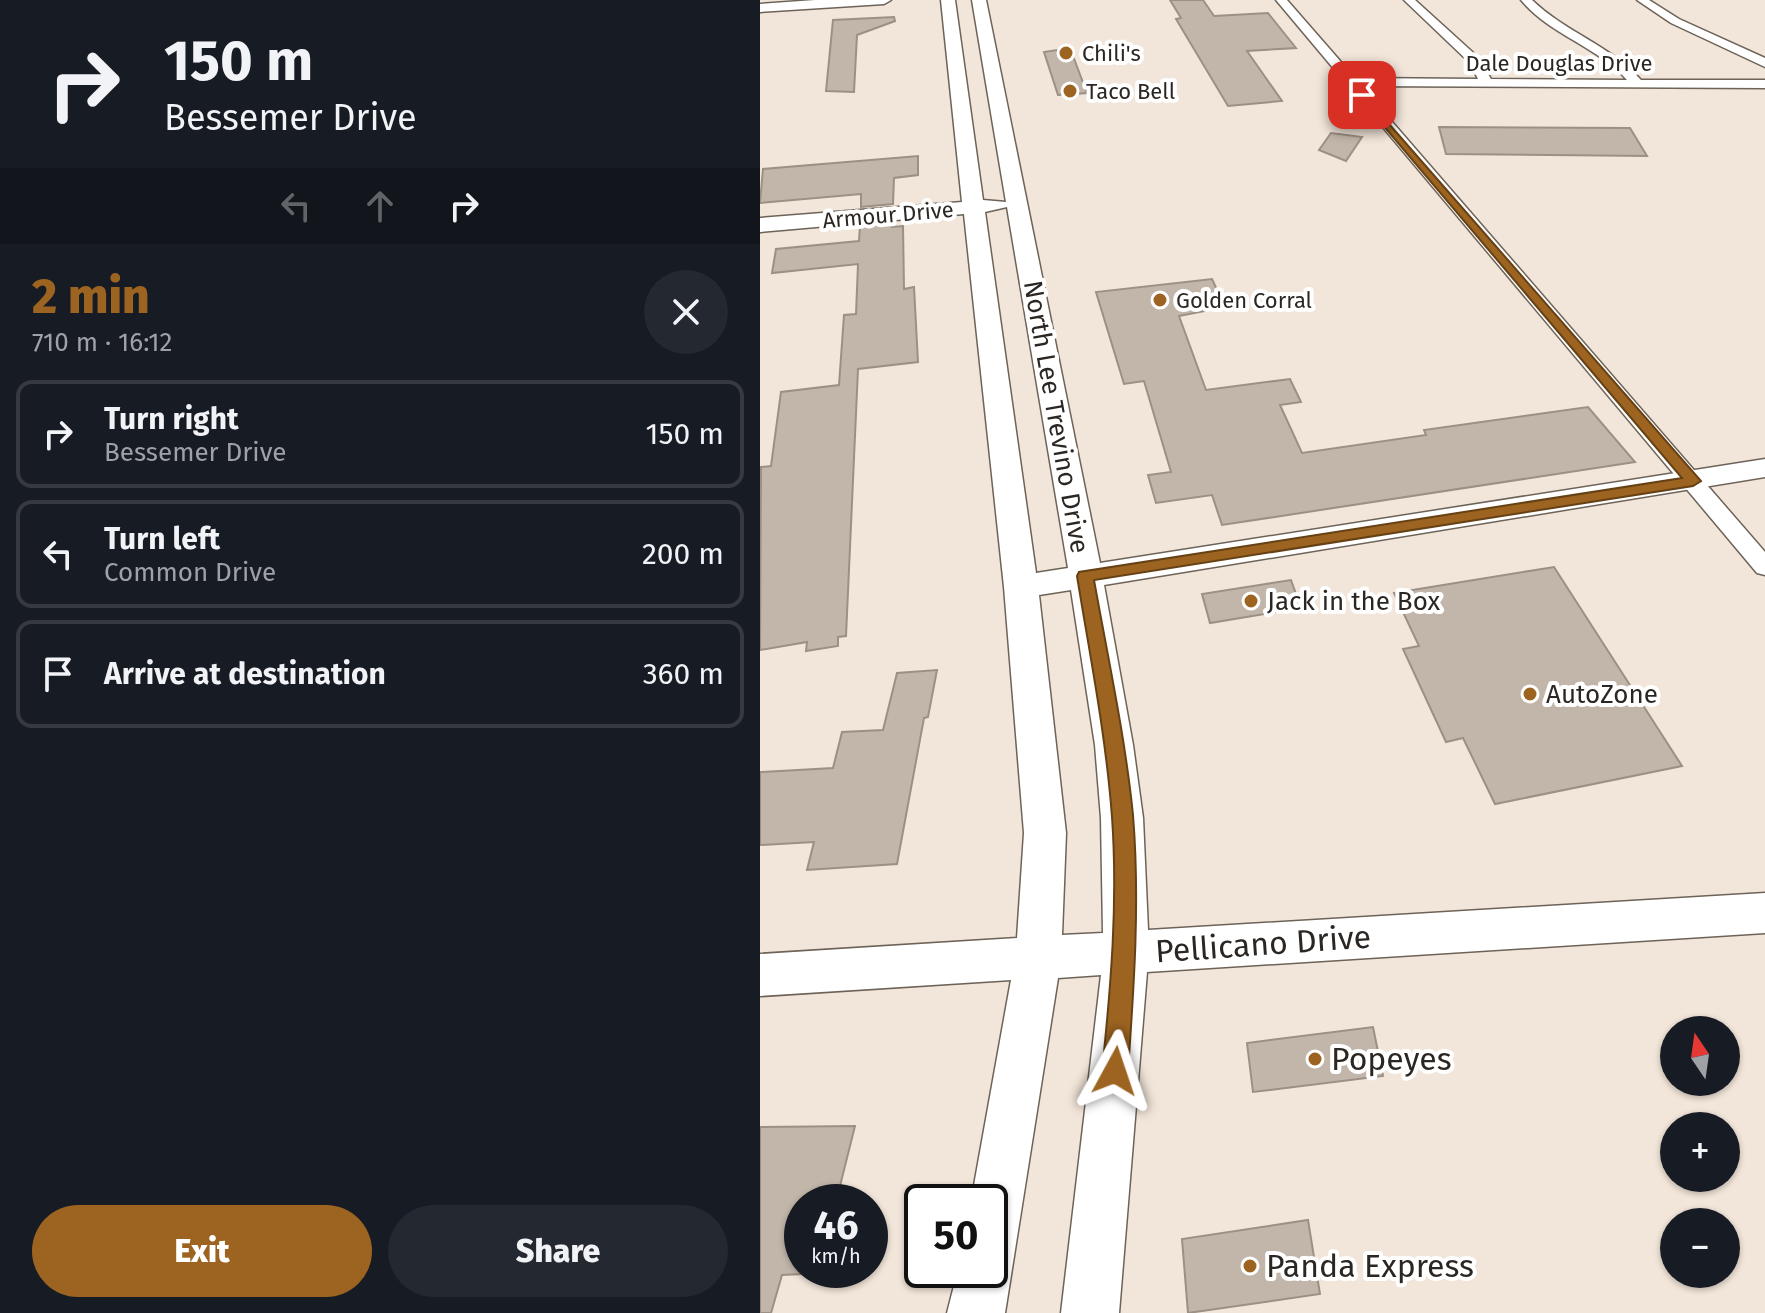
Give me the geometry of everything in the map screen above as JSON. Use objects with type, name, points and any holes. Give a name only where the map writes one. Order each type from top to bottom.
[{"type":"main road","points":[[760,8],[884,0]]},
{"type":"main road","name":"North Lee Trevino Drive","points":[[948,0],[1017,204],[1114,745],[1122,818],[1126,953],[1090,1313]]},
{"type":"main road","name":"North Lee Trevino Drive","points":[[979,0],[973,207],[1021,587],[1045,833],[1038,959],[1001,1184]]},
{"type":"main road","name":"Armour Drive","points":[[760,225],[1017,204]]},
{"type":"main road","points":[[993,362],[1046,357]]},
{"type":"main road","points":[[1021,587],[1765,468]]},
{"type":"main road","name":"Pellicano Drive","points":[[760,975],[1602,920],[1765,913]]},
{"type":"main road","points":[[976,1313],[982,1288]]},
{"type":"street","points":[[1281,0],[1765,567]]},
{"type":"street","points":[[1409,0],[1475,61],[1486,82]]},
{"type":"street","points":[[1526,0],[1559,28],[1612,57],[1637,83]]},
{"type":"street","points":[[1642,0],[1675,21],[1765,63]]},
{"type":"street","name":"Dale Douglas Drive","points":[[1353,82],[1765,84]]},
{"type":"building","points":[[1170,0],[1203,0],[1214,16],[1268,13],[1296,48],[1247,51],[1282,101],[1228,106],[1176,19],[1181,18]]},
{"type":"building","points":[[894,17],[895,21],[857,35],[854,92],[826,91],[833,20]]},
{"type":"building","points":[[1070,48],[1087,93],[1058,95],[1044,52]]},
{"type":"building","points":[[1439,127],[1630,128],[1647,156],[1446,154]]},
{"type":"building","points":[[1331,133],[1362,137],[1346,161],[1319,150]]},
{"type":"building","points":[[918,156],[918,175],[894,178],[893,204],[861,207],[861,194],[760,203],[763,169]]},
{"type":"building","points":[[893,223],[892,227],[903,226],[904,289],[914,287],[918,362],[858,369],[846,636],[838,637],[838,646],[806,651],[807,642],[760,650],[761,467],[771,466],[781,392],[839,385],[844,315],[856,314],[858,264],[772,273],[776,249],[859,241],[860,226]]},
{"type":"building","points":[[1212,279],[1225,307],[1179,316],[1206,390],[1290,379],[1301,402],[1280,405],[1302,453],[1426,435],[1424,430],[1588,407],[1635,462],[1222,525],[1212,495],[1156,503],[1148,475],[1171,472],[1144,381],[1124,384],[1096,292]]},
{"type":"building","name":"AutoZone","points":[[1554,567],[1682,766],[1495,804],[1463,738],[1446,742],[1403,649],[1419,646],[1394,593]]},
{"type":"building","name":"Jack in the Box","points":[[1291,580],[1301,608],[1210,623],[1202,594]]},
{"type":"building","points":[[937,670],[928,717],[924,718],[897,864],[807,870],[814,842],[760,845],[760,772],[833,768],[842,732],[883,730],[897,673]]},
{"type":"building","name":"Popeyes","points":[[1373,1027],[1383,1076],[1253,1092],[1247,1043]]},
{"type":"building","points":[[855,1126],[840,1184],[784,1184],[784,1275],[771,1313],[760,1313],[760,1127]]},
{"type":"building","name":"Panda Express","points":[[1308,1220],[1320,1294],[1188,1313],[1182,1239]]},
{"type":"place","name":"Chili's","points":[[1066,53]]},
{"type":"place","name":"Taco Bell","points":[[1070,91]]},
{"type":"place","name":"Golden Corral","points":[[1160,300]]},
{"type":"place","name":"Jack in the Box","points":[[1251,601]]},
{"type":"place","name":"AutoZone","points":[[1530,694]]},
{"type":"place","name":"Popeyes","points":[[1315,1059]]},
{"type":"place","name":"Panda Express","points":[[1250,1266]]},
{"type":"route","points":[[1115,1071],[1126,953],[1122,818],[1114,745],[1085,576],[1693,481],[1362,95]]}]
